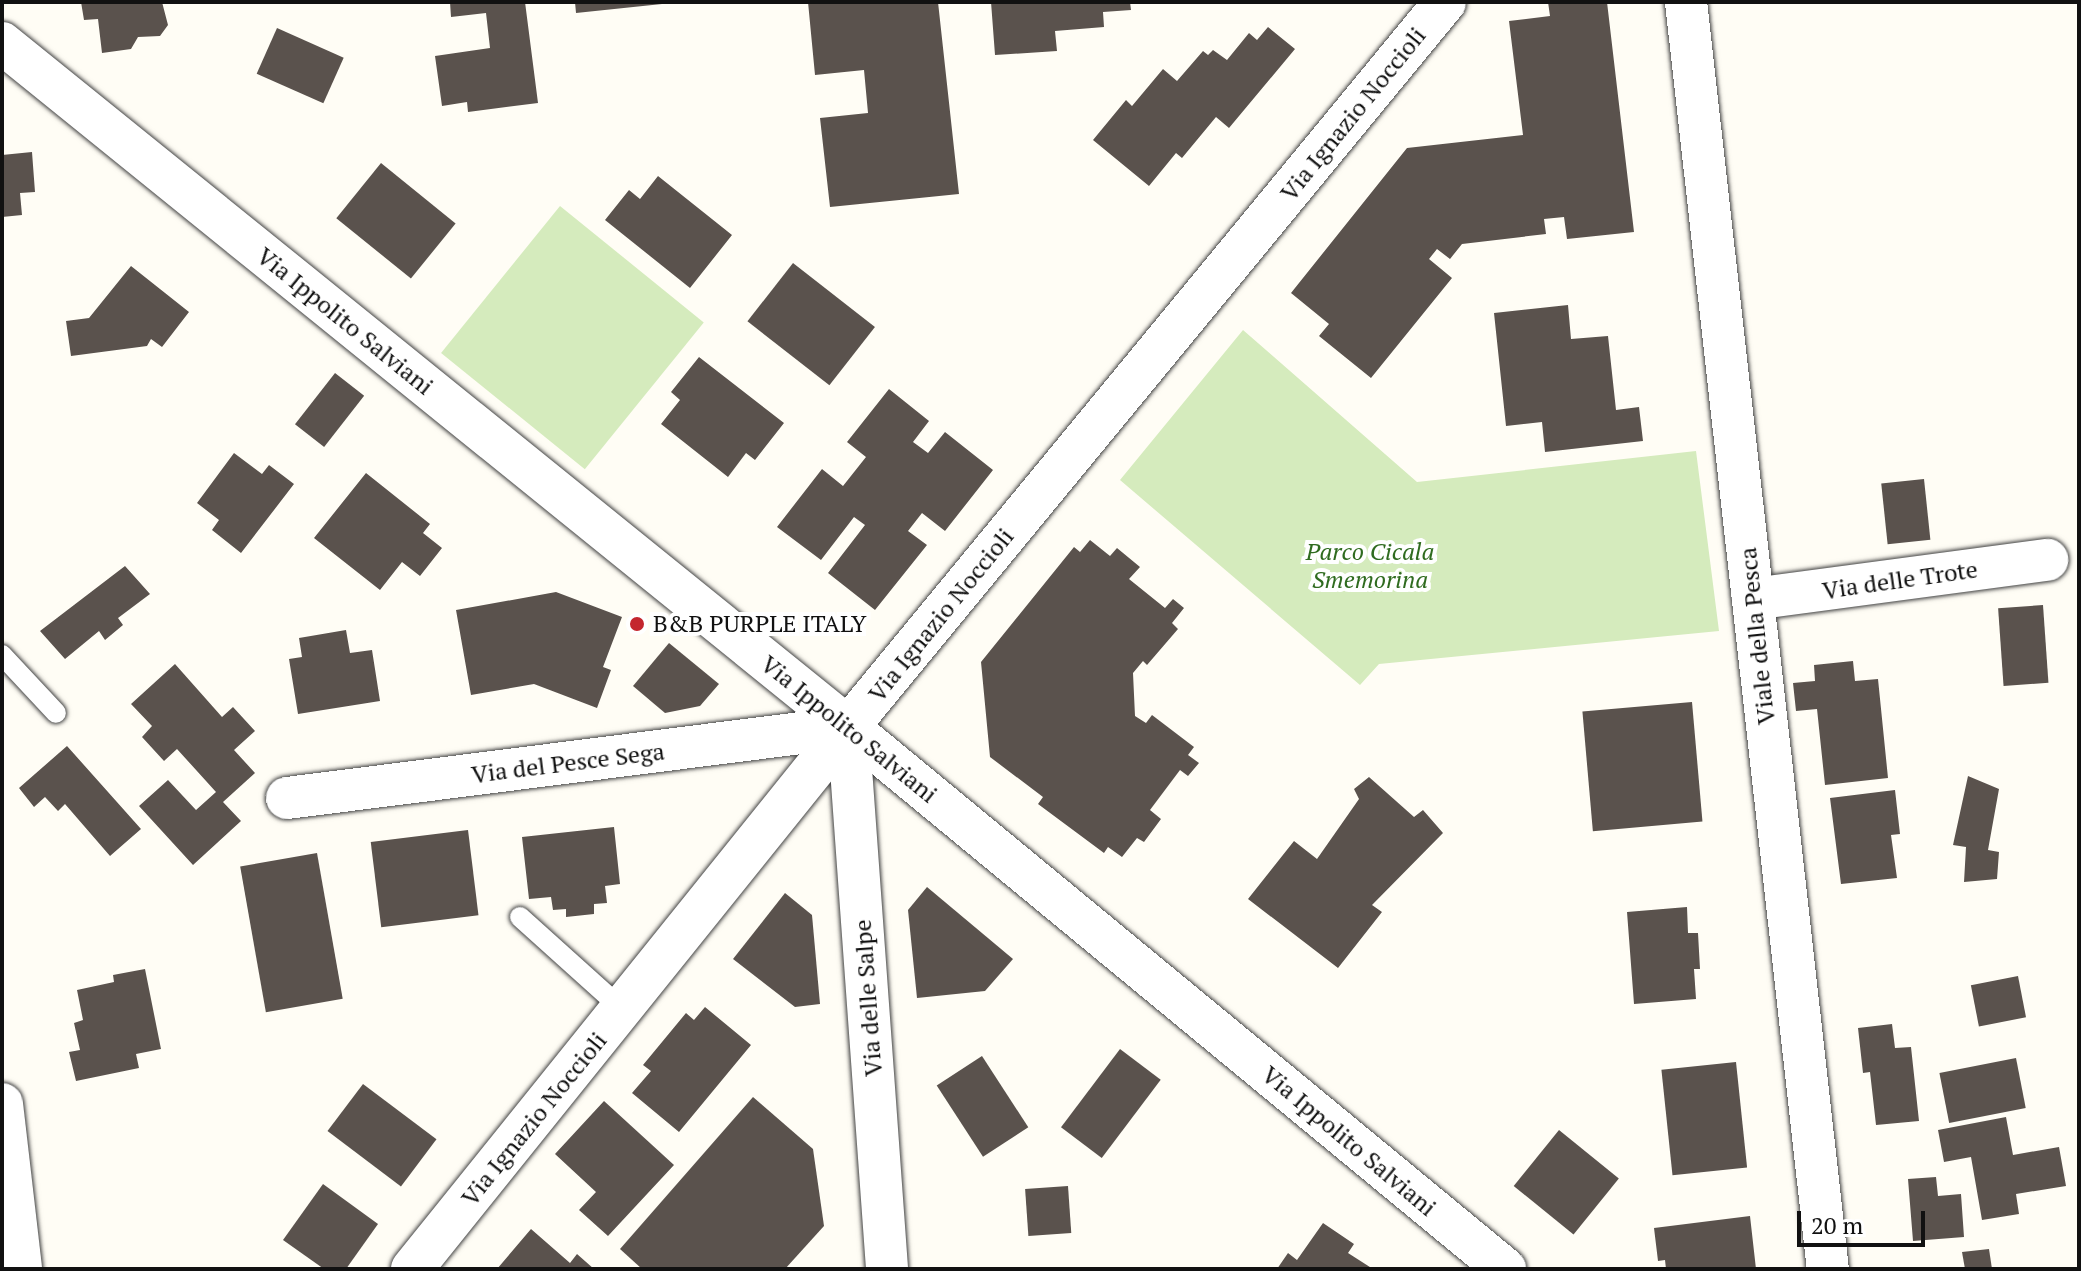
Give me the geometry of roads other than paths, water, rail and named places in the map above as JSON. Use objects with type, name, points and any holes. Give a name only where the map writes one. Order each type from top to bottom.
[{"type":"street","name":"Via Ignazio Noccioli","points":[[412,1269],[848,727],[1445,2]]},
{"type":"street","name":"Viale della Pesca","points":[[1686,2],[1828,1269]]},
{"type":"street","name":"Via Ippolito Salviani","points":[[2,43],[848,727],[1505,1269]]},
{"type":"street","name":"Via delle Trote","points":[[1753,599],[2047,560]]},
{"type":"street","name":"Via del Pesce Sega","points":[[287,798],[848,727]]},
{"type":"street","name":"Via delle Salpe","points":[[848,727],[887,1269]]},
{"type":"street","points":[[2,1104],[21,1269]]},
{"type":"lane","points":[[2,655],[56,713]]},
{"type":"lane","points":[[520,917],[622,1009]]},
{"type":"place","name":"B&B PURPLE ITALY","points":[[637,624]]},
{"type":"park label","name":"Parco Cicala Smemorina","points":[[1370,566]]}]
